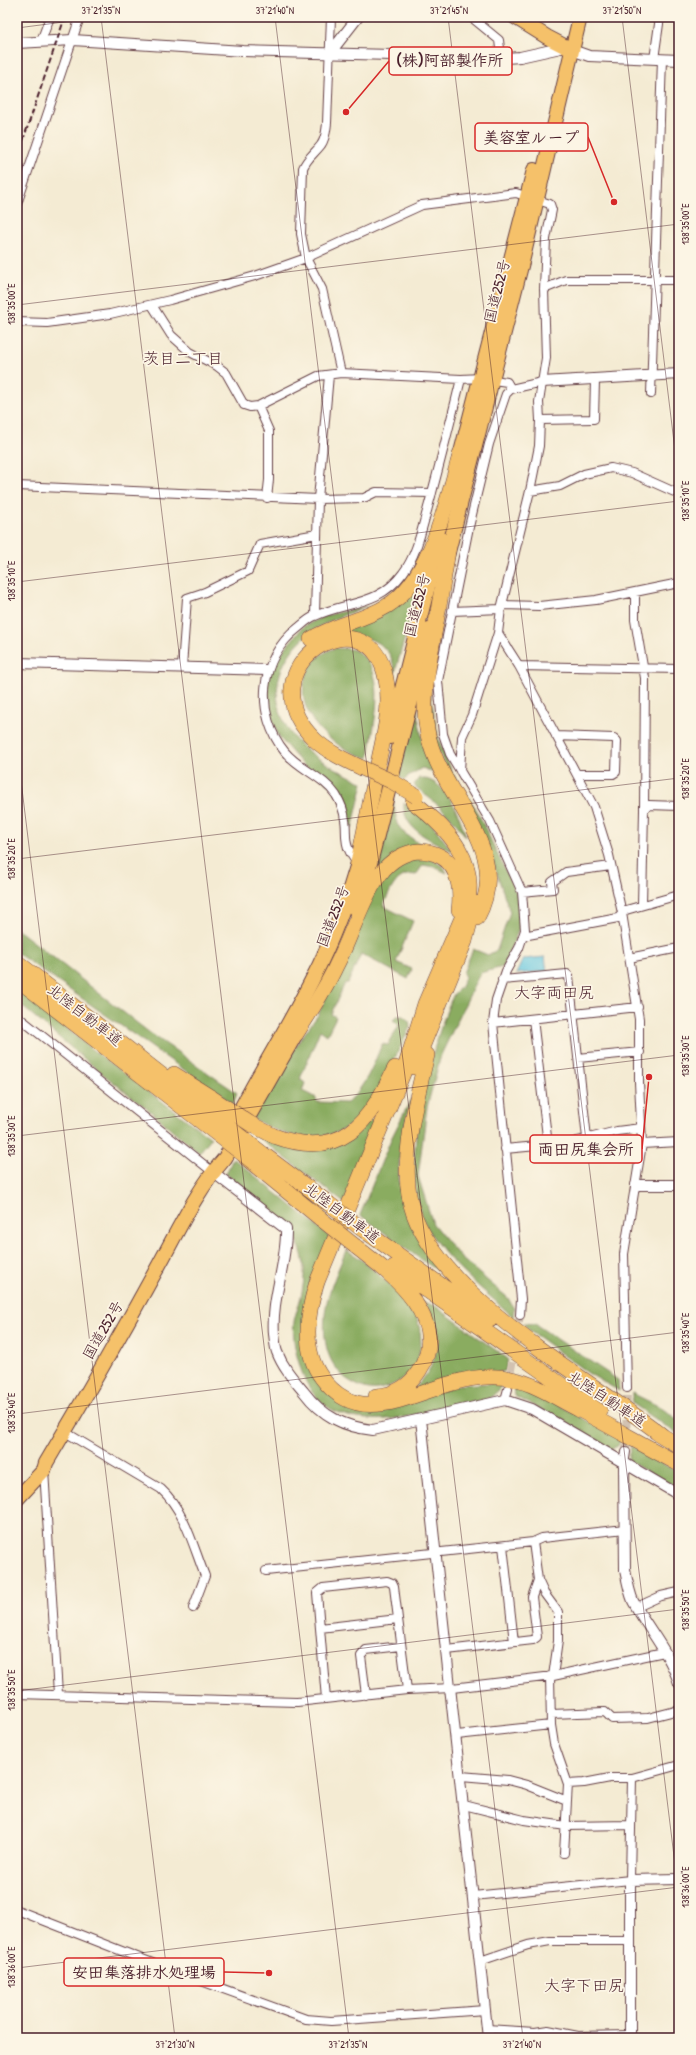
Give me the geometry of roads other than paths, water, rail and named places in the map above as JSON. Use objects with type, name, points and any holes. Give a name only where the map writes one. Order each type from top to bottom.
[{"type":"highway","points":[[515,17],[568,49]]},
{"type":"highway","points":[[519,17],[532,28]]},
{"type":"highway","name":"国道252号","points":[[17,1499],[44,1470],[46,1463],[119,1338],[184,1218],[213,1172],[225,1158],[296,1034],[333,964],[361,890],[377,834],[448,550],[486,379],[568,49],[572,17]]},
{"type":"highway","name":"国道252号","points":[[568,49],[580,17]]},
{"type":"highway","name":"国道252号","points":[[213,1172],[218,1154],[242,1107],[299,1004],[324,954],[346,900],[358,863],[461,452],[486,379]]},
{"type":"highway","points":[[358,1238],[405,1288],[421,1312],[427,1332],[427,1352],[424,1362],[415,1378],[400,1389],[383,1395],[363,1395],[353,1392],[337,1382],[330,1374],[325,1365],[319,1346],[318,1313],[331,1269],[459,938],[476,899],[476,880],[472,860],[461,840],[435,811],[414,799],[393,782],[360,771],[317,751],[295,728],[289,714],[286,700],[286,680],[289,670],[298,653],[312,639],[332,628],[377,612],[388,606],[405,592],[412,583],[431,546],[461,452]]},
{"type":"highway","points":[[448,550],[426,680],[425,705],[427,728],[437,762],[474,827],[486,858],[488,876],[486,896],[479,914],[459,938]]},
{"type":"highway","points":[[358,863],[384,730],[388,689],[383,666],[372,650],[355,640],[337,638],[320,644],[312,649],[300,664],[294,682],[294,703],[302,724],[315,740],[360,771]]},
{"type":"highway","points":[[296,1034],[336,967],[375,882],[381,872],[396,858],[413,852],[422,851],[438,855],[451,865],[458,881],[460,901],[459,938]]},
{"type":"highway","name":"北陸自動車道","points":[[17,962],[205,1109],[259,1162],[358,1238],[540,1371],[679,1463]]},
{"type":"highway","name":"北陸自動車道","points":[[17,979],[205,1109],[238,1150],[259,1162]]},
{"type":"highway","points":[[205,1109],[248,1123],[274,1136],[296,1143],[316,1144],[344,1137],[360,1125],[380,1097],[432,1007]]},
{"type":"highway","points":[[432,1007],[409,1153],[409,1194],[414,1217],[420,1230],[426,1241],[447,1266],[485,1304],[547,1355],[642,1419],[664,1437]]},
{"type":"highway","points":[[432,1007],[323,1266],[313,1295],[308,1319],[308,1342],[313,1364],[318,1373],[331,1389],[340,1395],[359,1403],[375,1405],[406,1400],[449,1384],[473,1378],[499,1377],[511,1379],[540,1388],[679,1463]]},
{"type":"highway","name":"北陸自動車道","points":[[358,1238],[679,1446]]},
{"type":"street","points":[[41,41],[50,17]]},
{"type":"street","points":[[17,204],[80,17]]},
{"type":"street","points":[[331,17],[325,137],[321,145],[306,159],[303,168],[301,234],[306,258],[322,289],[341,373]]},
{"type":"street","points":[[330,53],[358,17]]},
{"type":"street","points":[[471,17],[499,40],[501,57]]},
{"type":"street","points":[[651,394],[660,17]]},
{"type":"street","points":[[17,44],[41,41],[73,40],[243,52],[501,57],[520,57],[568,49],[589,56],[679,60]]},
{"type":"street","points":[[17,322],[47,323],[110,314],[255,276],[306,258],[422,205],[504,193],[516,193],[550,204],[552,210],[546,239],[544,289],[547,337],[546,358],[539,402],[539,446],[530,491],[502,607],[498,633],[472,715],[462,737],[460,772]]},
{"type":"street","points":[[544,289],[566,280],[679,280]]},
{"type":"street","points":[[152,304],[171,335],[190,352],[217,366],[226,373],[244,405],[250,407],[258,406],[318,376],[341,373],[486,379],[507,382],[511,389]]},
{"type":"street","points":[[520,1315],[521,1299],[493,1023],[496,1000],[502,980],[525,930],[522,892],[490,821],[460,772],[443,734],[438,681],[489,444],[506,394],[511,389],[542,382],[679,374]]},
{"type":"street","points":[[315,616],[318,499],[329,375]]},
{"type":"street","points":[[358,863],[349,850],[343,810],[337,797],[326,785],[285,752],[276,737],[269,721],[266,706],[265,686],[267,670],[281,644],[292,632],[315,616],[363,602],[380,595],[394,585],[404,572],[413,555],[432,493],[461,379]]},
{"type":"street","points":[[540,420],[594,419],[595,380]]},
{"type":"street","points":[[258,406],[269,431],[269,480],[267,498]]},
{"type":"street","points":[[530,491],[560,486],[584,474],[611,468],[632,473],[679,494]]},
{"type":"street","points":[[17,486],[267,498],[318,499],[364,498],[376,492],[432,493]]},
{"type":"street","points":[[182,667],[187,598],[205,592],[248,571],[260,544],[317,534]]},
{"type":"street","points":[[452,611],[539,606],[596,600],[679,583]]},
{"type":"street","points":[[635,592],[635,620],[644,668],[642,905]]},
{"type":"street","points":[[498,633],[519,666],[594,807],[611,866],[622,913],[638,1007],[642,1144],[624,1254],[623,1289],[627,1388]]},
{"type":"street","points":[[17,663],[267,670]]},
{"type":"street","points":[[519,666],[679,669]]},
{"type":"street","points":[[556,736],[614,738],[617,741],[616,772],[613,774],[577,774]]},
{"type":"street","points":[[644,810],[648,805],[679,806]]},
{"type":"street","points":[[522,892],[553,889],[552,882],[566,872],[611,866]]},
{"type":"street","points":[[523,936],[618,918],[626,910],[679,895]]},
{"type":"street","points":[[629,958],[679,948]]},
{"type":"street","points":[[502,980],[567,974],[569,976],[587,1138]]},
{"type":"street","points":[[493,1023],[638,1007]]},
{"type":"street","points":[[17,1016],[286,1229],[286,1246],[274,1307],[273,1324],[276,1351],[283,1366],[308,1399],[323,1413],[334,1420],[356,1428],[373,1430],[505,1400],[532,1410],[624,1465],[679,1495]]},
{"type":"street","points":[[533,1019],[548,1145]]},
{"type":"street","points":[[578,1058],[640,1052]]},
{"type":"street","points":[[505,1150],[569,1143],[587,1138],[641,1128]]},
{"type":"street","points":[[642,1144],[679,1142]]},
{"type":"street","points":[[636,1185],[679,1185]]},
{"type":"street","points":[[505,1400],[508,1389]]},
{"type":"street","points":[[421,1419],[452,1688],[488,2034],[548,2030],[578,2036],[630,2037],[630,1880],[632,1778]]},
{"type":"street","points":[[65,1432],[161,1489],[171,1498],[180,1512],[205,1576],[193,1608]]},
{"type":"street","points":[[626,1452],[624,1465],[625,1570],[628,1585],[637,1607],[664,1652],[679,1682]]},
{"type":"street","points":[[44,1470],[58,1694]]},
{"type":"street","points":[[266,1571],[436,1554],[534,1542],[542,1538],[625,1529]]},
{"type":"street","points":[[534,1542],[538,1580],[544,1593],[558,1612],[558,1641],[552,1676],[551,1725],[554,1744],[568,1784],[564,1853]]},
{"type":"street","points":[[503,1546],[514,1642]]},
{"type":"street","points":[[447,1650],[533,1640],[536,1637],[532,1598],[538,1580]]},
{"type":"street","points":[[326,1699],[317,1593],[318,1590],[322,1588],[387,1581],[392,1583],[394,1586],[407,1690]]},
{"type":"street","points":[[637,1607],[661,1596],[679,1592]]},
{"type":"street","points":[[320,1628],[398,1619]]},
{"type":"street","points":[[366,1694],[361,1656],[363,1652],[366,1650],[401,1646]]},
{"type":"street","points":[[17,1694],[58,1694],[284,1702],[407,1690],[452,1688],[552,1676],[664,1652]]},
{"type":"street","points":[[551,1714],[605,1712],[612,1719],[648,1718],[679,1710]]},
{"type":"street","points":[[456,1735],[551,1725]]},
{"type":"street","points":[[568,1784],[584,1783],[610,1778],[632,1778],[679,1765]]},
{"type":"street","points":[[461,1776],[508,1780],[527,1785],[567,1801]]},
{"type":"street","points":[[464,1805],[524,1820],[566,1826],[631,1825]]},
{"type":"street","points":[[473,1896],[630,1880],[679,1879]]},
{"type":"street","points":[[17,1910],[160,1966],[306,2019],[331,2021],[485,2010]]},
{"type":"street","points":[[480,1961],[528,1945],[550,1941],[630,1941]]},
{"type":"water","points":[[545,957],[547,971],[516,974],[523,959]]},
{"type":"tunnel","points":[[509,1382],[520,1315]]},
{"type":"tunnel","points":[[626,1452],[627,1388]]},
{"type":"railway","points":[[17,158],[65,17]]},
{"type":"place","name":"(株)阿部製作所","points":[[346,112]]},
{"type":"place","name":"美容室ループ","points":[[614,202]]},
{"type":"place","name":"両田尻集会所","points":[[649,1077]]},
{"type":"place","name":"安田集落排水処理場","points":[[269,1973]]},
{"type":"district","name":"茨目二丁目","points":[[183,358]]},
{"type":"district","name":"大字両田尻","points":[[554,992]]},
{"type":"district","name":"大字下田尻","points":[[584,1985]]}]
